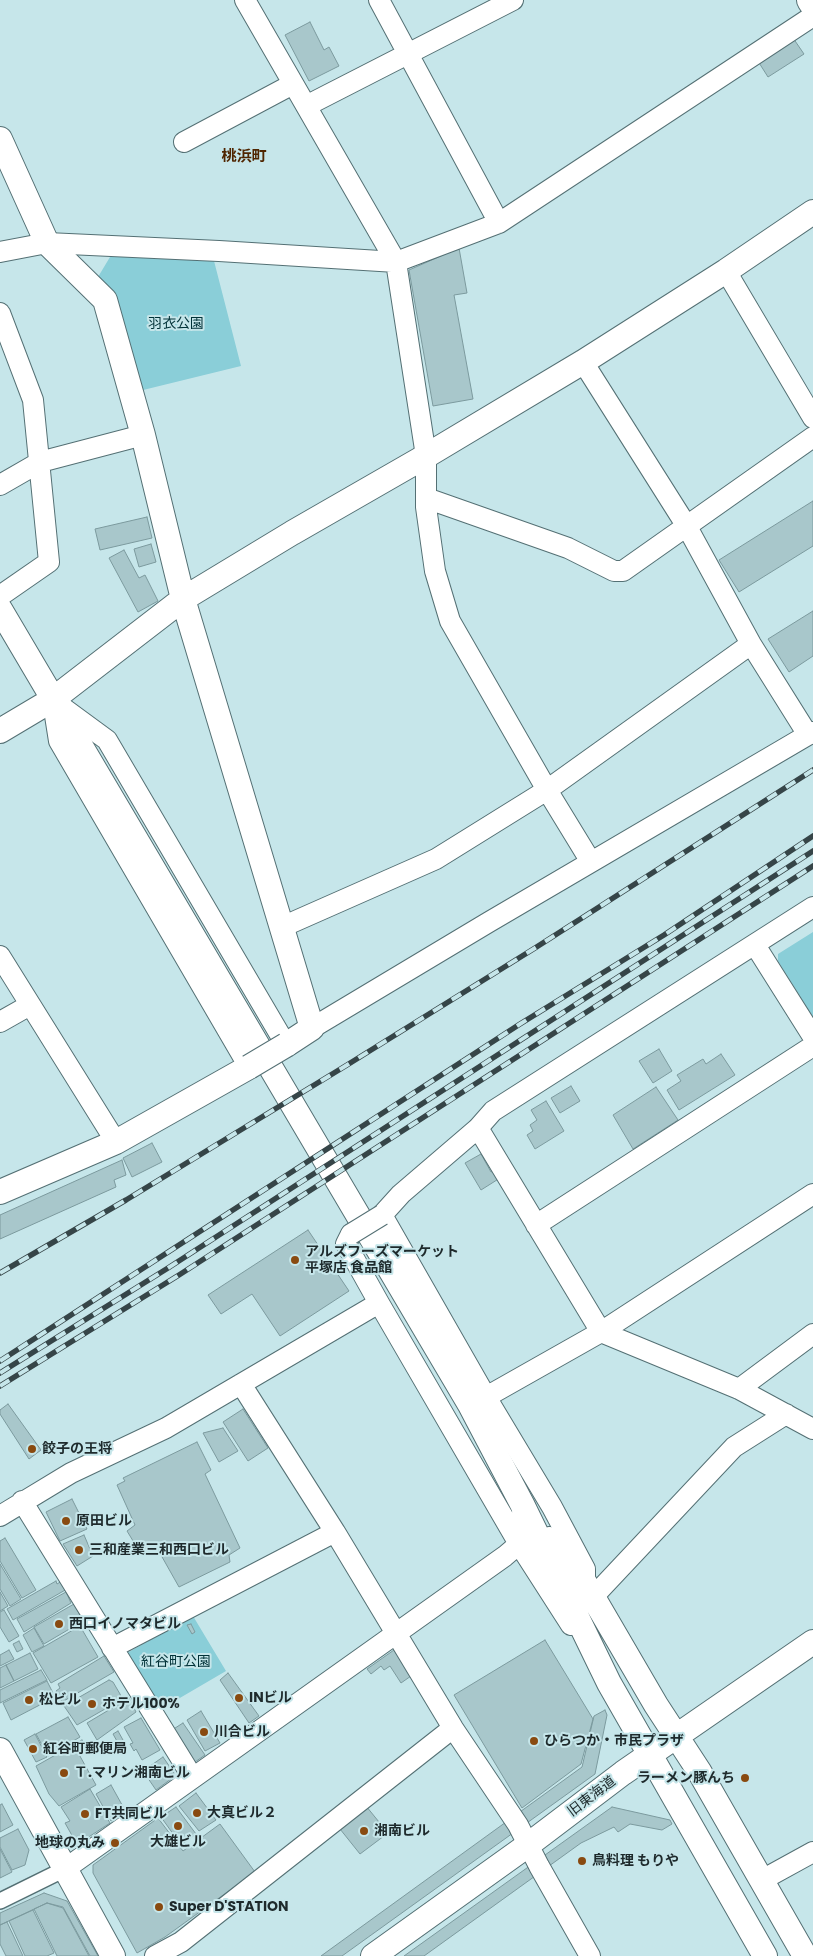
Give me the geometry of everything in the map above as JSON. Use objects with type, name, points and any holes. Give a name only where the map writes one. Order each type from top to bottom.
[{"type":"street","points":[[245,0],[396,262],[426,456],[426,498],[436,571],[450,621],[547,790],[591,862]]},
{"type":"street","points":[[379,0],[499,223]]},
{"type":"street","points":[[306,106],[513,0]]},
{"type":"street","points":[[0,252],[47,243],[396,262],[499,223],[813,16]]},
{"type":"street","points":[[184,142],[293,84]]},
{"type":"street","points":[[0,139],[47,243],[105,300],[143,435],[183,599],[312,1028]]},
{"type":"street","points":[[0,731],[52,700],[183,599],[583,362],[726,271],[813,212]]},
{"type":"street","points":[[726,271],[813,418]]},
{"type":"street","points":[[0,313],[34,400],[49,562],[0,596]]},
{"type":"street","points":[[0,1192],[116,1142],[286,1046],[312,1028],[591,862],[811,734],[751,644],[686,526],[583,362]]},
{"type":"street","points":[[0,485],[40,462],[143,435]]},
{"type":"street","points":[[426,498],[568,548],[614,571],[622,571],[813,437]]},
{"type":"street","points":[[0,609],[460,1388],[522,1504],[609,1683]]},
{"type":"street","points":[[282,927],[436,858],[547,790],[751,644]]},
{"type":"street","points":[[52,700],[108,740],[286,1046]]},
{"type":"street","points":[[52,700],[59,741],[248,1067]]},
{"type":"street","points":[[766,1956],[609,1683],[519,1544],[346,1244],[351,1234],[382,1215],[401,1194],[478,1128],[493,1110],[813,907]]},
{"type":"street","points":[[755,945],[813,1037]]},
{"type":"street","points":[[0,956],[116,1142]]},
{"type":"street","points":[[0,1022],[30,1005]]},
{"type":"street","points":[[536,1225],[813,1046]]},
{"type":"street","points":[[478,1128],[601,1332],[739,1389],[813,1429]]},
{"type":"street","points":[[486,1397],[601,1332],[813,1194]]},
{"type":"street","points":[[382,1215],[486,1397],[552,1507],[585,1569],[589,1590]]},
{"type":"street","points":[[0,1516],[71,1473],[166,1428],[379,1303]]},
{"type":"street","points":[[739,1389],[813,1334]]},
{"type":"street","points":[[241,1384],[335,1532],[453,1728],[518,1825],[590,1956]]},
{"type":"street","points":[[589,1590],[734,1447],[786,1414]]},
{"type":"street","points":[[22,1501],[193,1778]]},
{"type":"street","points":[[0,1900],[65,1869],[396,1634],[519,1544],[523,1538],[522,1504]]},
{"type":"street","points":[[522,1504],[589,1590],[676,1737],[699,1771],[805,1956]]},
{"type":"street","points":[[112,1648],[335,1532]]},
{"type":"street","name":"旧東海道","points":[[373,1956],[528,1845],[623,1773],[813,1642]]},
{"type":"street","points":[[155,1956],[180,1942],[453,1728]]},
{"type":"street","points":[[0,1750],[113,1956]]},
{"type":"street","points":[[762,1880],[813,1852]]},
{"type":"green space","name":"羽衣公園","points":[[113,252],[213,257],[241,366],[139,391],[115,293],[98,277]]},
{"type":"green space","points":[[813,932],[813,1017],[778,961],[778,954]]},
{"type":"green space","name":"紅谷町公園","points":[[193,1616],[226,1671],[161,1709],[127,1653]]},
{"type":"building","points":[[310,22],[324,50],[329,47],[339,66],[309,81],[285,35]]},
{"type":"building","points":[[791,35],[804,54],[768,77],[756,58]]},
{"type":"building","points":[[459,248],[467,293],[454,295],[473,399],[433,406],[409,270]]},
{"type":"building","points":[[813,501],[813,546],[739,592],[719,560]]},
{"type":"building","points":[[147,517],[152,538],[100,550],[95,529]]},
{"type":"building","points":[[151,544],[156,562],[139,567],[134,549]]},
{"type":"building","points":[[124,550],[139,578],[145,575],[158,601],[138,612],[109,558]]},
{"type":"building","points":[[813,611],[813,656],[789,672],[768,639]]},
{"type":"building","points":[[659,1049],[672,1071],[653,1083],[639,1061]]},
{"type":"building","points":[[721,1054],[735,1075],[679,1110],[667,1090],[681,1081],[677,1075],[703,1059],[706,1064]]},
{"type":"building","points":[[571,1086],[580,1101],[560,1113],[551,1098]]},
{"type":"building","points":[[656,1087],[678,1120],[633,1149],[613,1115]]},
{"type":"building","points":[[546,1101],[564,1131],[535,1149],[527,1135],[533,1131],[530,1125],[537,1120],[531,1110]]},
{"type":"building","points":[[152,1143],[162,1162],[132,1177],[123,1158]]},
{"type":"building","points":[[481,1154],[491,1172],[497,1169],[500,1178],[481,1190],[465,1163]]},
{"type":"building","points":[[122,1160],[126,1175],[114,1180],[116,1187],[0,1239],[0,1215]]},
{"type":"building","name":"アルズフーズマーケット 平塚店 食品館","points":[[308,1230],[349,1291],[280,1336],[252,1294],[221,1314],[208,1295]]},
{"type":"building","points":[[8,1404],[41,1450],[29,1459],[0,1414],[0,1410]]},
{"type":"building","points":[[243,1409],[268,1448],[248,1461],[223,1422]]},
{"type":"building","points":[[223,1428],[238,1451],[219,1462],[203,1433]]},
{"type":"building","points":[[197,1442],[211,1470],[205,1474],[240,1548],[229,1555],[230,1562],[179,1587],[157,1548],[141,1554],[127,1531],[135,1525],[117,1485],[125,1481],[123,1478]]},
{"type":"building","name":"原田ビル","points":[[72,1499],[87,1529],[60,1541],[46,1512]]},
{"type":"building","name":"三和産業三和西口ビル","points":[[84,1535],[93,1556],[77,1566],[63,1544]]},
{"type":"building","points":[[5,1538],[36,1590],[22,1598],[0,1561],[0,1541]]},
{"type":"building","points":[[0,1564],[21,1599],[10,1606],[0,1589]]},
{"type":"building","points":[[56,1581],[57,1584],[62,1581],[67,1589],[13,1620],[7,1609]]},
{"type":"building","points":[[0,1592],[8,1606],[0,1611]]},
{"type":"building","points":[[66,1592],[71,1603],[24,1632],[17,1619]]},
{"type":"building","name":"西口イノマタビル","points":[[74,1604],[83,1621],[44,1644],[34,1627]]},
{"type":"building","points":[[4,1610],[19,1636],[9,1642],[0,1627],[0,1612]]},
{"type":"building","points":[[191,1624],[195,1632],[192,1634],[187,1625]]},
{"type":"building","points":[[80,1626],[98,1657],[51,1683],[33,1653]]},
{"type":"building","points":[[34,1628],[44,1646],[32,1652],[23,1635]]},
{"type":"building","name":"ひらつか・市民プラザ","points":[[545,1640],[593,1719],[581,1764],[522,1808],[454,1695]]},
{"type":"building","points":[[19,1641],[23,1649],[17,1652],[13,1644]]},
{"type":"building","points":[[9,1650],[14,1659],[0,1666],[0,1655]]},
{"type":"building","points":[[394,1650],[411,1676],[401,1683],[390,1666],[384,1670],[381,1666],[371,1674],[367,1669]]},
{"type":"building","points":[[30,1653],[38,1669],[14,1681],[6,1665]]},
{"type":"building","points":[[104,1656],[114,1672],[62,1702],[56,1691],[60,1688],[58,1684]]},
{"type":"building","points":[[6,1665],[14,1681],[0,1688],[0,1668]]},
{"type":"building","points":[[41,1670],[47,1680],[0,1703],[0,1690]]},
{"type":"building","name":"INビル","points":[[228,1673],[259,1716],[249,1723],[220,1680]]},
{"type":"building","name":"ホテル100%","points":[[109,1680],[113,1682],[120,1694],[119,1701],[77,1725],[64,1706]]},
{"type":"building","name":"松ビル","points":[[47,1681],[55,1697],[11,1720],[3,1703]]},
{"type":"building","points":[[129,1698],[136,1712],[97,1740],[87,1723]]},
{"type":"building","points":[[605,1710],[607,1715],[595,1774],[342,1956],[321,1956],[582,1767],[594,1716]]},
{"type":"building","name":"川合ビル","points":[[201,1711],[220,1743],[205,1751],[187,1720]]},
{"type":"building","points":[[68,1717],[80,1737],[48,1756],[36,1734]]},
{"type":"building","points":[[141,1718],[160,1750],[142,1760],[136,1749],[134,1751],[130,1744],[133,1743],[124,1727]]},
{"type":"building","points":[[183,1723],[205,1755],[195,1762],[190,1761],[172,1730]]},
{"type":"building","points":[[118,1731],[123,1740],[118,1743],[113,1734]]},
{"type":"building","points":[[35,1734],[47,1757],[36,1762],[24,1740]]},
{"type":"building","name":"Ｔ.マリン湘南ビル","points":[[82,1740],[85,1744],[76,1749],[96,1785],[59,1806],[49,1794],[36,1766]]},
{"type":"building","points":[[163,1757],[174,1773],[171,1779],[156,1790],[143,1771]]},
{"type":"building","points":[[111,1785],[126,1812],[111,1821],[96,1794]]},
{"type":"building","name":"FT共同ビル","points":[[90,1789],[110,1823],[81,1842],[78,1836],[74,1839],[65,1823],[70,1821],[61,1807]]},
{"type":"building","name":"大真ビル２","points":[[196,1793],[216,1820],[199,1831],[179,1806]]},
{"type":"building","points":[[2,1804],[13,1825],[0,1832],[0,1805]]},
{"type":"building","name":"湘南ビル","points":[[366,1806],[388,1833],[360,1854],[340,1829]]},
{"type":"building","name":"大雄ビル","points":[[176,1807],[196,1834],[181,1845],[161,1817]]},
{"type":"building","points":[[612,1807],[670,1820],[672,1824],[662,1830],[630,1824],[618,1832],[614,1827],[581,1843],[424,1956],[404,1956]]},
{"type":"building","name":"Super D'STATION","points":[[158,1818],[183,1851],[220,1824],[255,1872],[165,1937],[137,1953],[93,1873],[93,1865]]},
{"type":"building","points":[[18,1829],[29,1850],[25,1865],[12,1870],[0,1847],[0,1838]]},
{"type":"building","points":[[0,1849],[12,1872],[0,1878]]},
{"type":"building","points":[[44,1893],[67,1901],[98,1956],[90,1956],[63,1907],[47,1903],[0,1925],[0,1913]]},
{"type":"building","points":[[47,1903],[63,1908],[89,1956],[57,1956],[34,1909]]},
{"type":"building","points":[[33,1910],[54,1953],[47,1956],[25,1956],[9,1921]]},
{"type":"building","points":[[7,1922],[23,1956],[6,1956],[0,1944],[0,1925]]},
{"type":"railway","points":[[0,1273],[126,1200],[347,1065],[535,948],[813,770]]},
{"type":"railway","points":[[0,1361],[520,1024],[664,935],[813,836]]},
{"type":"railway","points":[[0,1373],[168,1268],[813,851]]},
{"type":"railway","points":[[0,1386],[179,1275],[813,866]]},
{"type":"place","name":"アルズフーズマーケット 平塚店 食品館","points":[[295,1260]]},
{"type":"place","name":"餃子の王将","points":[[32,1449]]},
{"type":"place","name":"原田ビル","points":[[66,1521]]},
{"type":"place","name":"三和産業三和西口ビル","points":[[79,1550]]},
{"type":"place","name":"西口イノマタビル","points":[[59,1624]]},
{"type":"place","name":"INビル","points":[[239,1698]]},
{"type":"place","name":"松ビル","points":[[29,1700]]},
{"type":"place","name":"ホテル100%","points":[[92,1704]]},
{"type":"place","name":"川合ビル","points":[[204,1732]]},
{"type":"place","name":"ひらつか・市民プラザ","points":[[534,1741]]},
{"type":"place","name":"紅谷町郵便局","points":[[33,1749]]},
{"type":"place","name":"Ｔ.マリン湘南ビル","points":[[64,1773]]},
{"type":"place","name":"ラーメン豚んち","points":[[745,1778]]},
{"type":"place","name":"大真ビル２","points":[[197,1813]]},
{"type":"place","name":"FT共同ビル","points":[[85,1814]]},
{"type":"place","name":"大雄ビル","points":[[178,1826]]},
{"type":"place","name":"湘南ビル","points":[[364,1831]]},
{"type":"place","name":"地球の丸み","points":[[115,1843]]},
{"type":"place","name":"鳥料理 もりや","points":[[582,1861]]},
{"type":"place","name":"Super D'STATION","points":[[159,1907]]},
{"type":"district","name":"桃浜町","points":[[244,157]]}]
